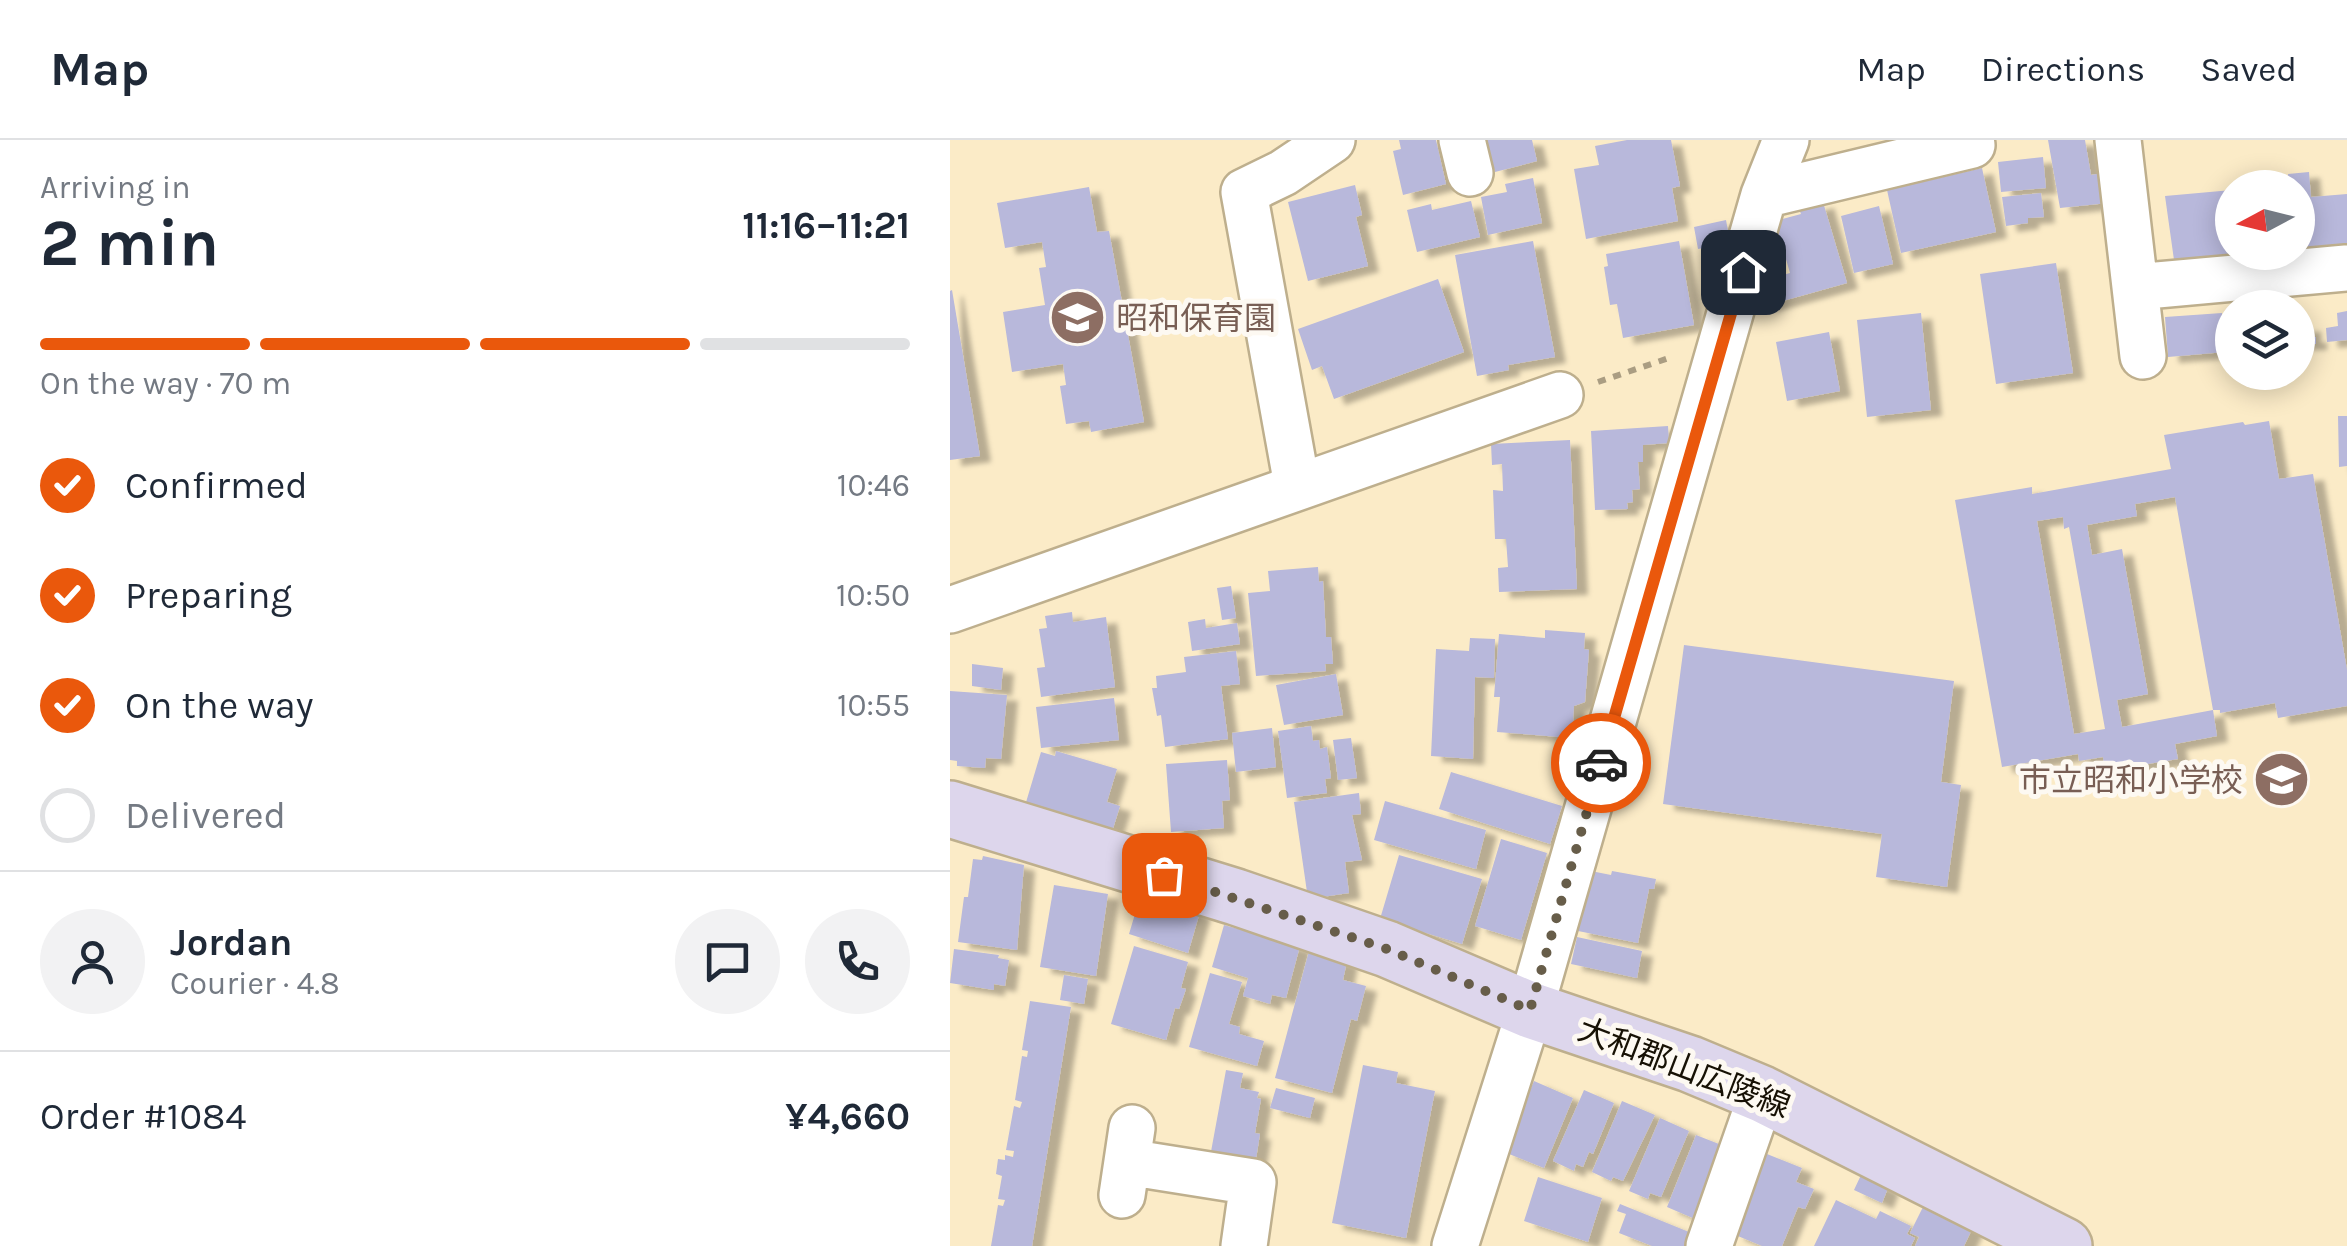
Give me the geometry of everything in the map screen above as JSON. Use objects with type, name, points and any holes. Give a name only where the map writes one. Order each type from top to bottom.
[{"type":"main road","name":"大和郡山広陵線","points":[[950,809],[1236,897],[1387,949],[1530,1010],[1690,1064],[1762,1094],[2064,1246]]},
{"type":"street","points":[[1298,485],[1244,192],[1332,140]]},
{"type":"street","points":[[1454,1246],[1530,1010],[1764,196],[1786,140]]},
{"type":"street","points":[[2118,140],[2144,356]]},
{"type":"street","points":[[1764,196],[1972,145]]},
{"type":"street","points":[[2135,286],[2346,268]]},
{"type":"street","points":[[950,610],[1560,394]]},
{"type":"street","points":[[1709,1246],[1762,1094]]},
{"type":"street","points":[[1127,1162],[1253,1182],[1244,1246]]},
{"type":"path","points":[[1560,394],[1706,346],[1721,348]]},
{"type":"building","points":[[1399,140],[1436,140],[1446,184],[1403,195],[1393,151],[1401,149]]},
{"type":"building","points":[[1486,140],[1532,140],[1537,161],[1495,172]]},
{"type":"building","points":[[1627,140],[1671,140],[1680,186],[1672,188],[1678,221],[1586,239],[1574,169],[1599,165],[1595,146]]},
{"type":"building","points":[[2048,140],[2085,140],[2091,175],[2103,173],[2108,203],[2060,208]]},
{"type":"building","points":[[2043,157],[2046,188],[2001,192],[1998,162]]},
{"type":"building","points":[[1982,168],[1996,232],[1901,253],[1887,190]]},
{"type":"building","points":[[1533,178],[1542,223],[1488,235],[1481,197],[1507,192],[1505,184]]},
{"type":"building","points":[[1355,185],[1362,215],[1356,217],[1368,266],[1308,281],[1288,202]]},
{"type":"building","points":[[1089,187],[1097,232],[1109,231],[1144,422],[1091,432],[1089,421],[1066,424],[1060,386],[1066,385],[1063,364],[1012,372],[1003,312],[1045,305],[1039,268],[1046,267],[1042,242],[1005,248],[997,203]]},
{"type":"building","points":[[2215,192],[2215,263],[2175,267],[2165,196]]},
{"type":"building","points":[[2041,193],[2044,217],[2006,226],[2002,197]]},
{"type":"building","points":[[2347,194],[2347,251],[2315,254],[2315,197]]},
{"type":"building","points":[[1471,201],[1480,237],[1417,252],[1407,210],[1431,204],[1432,210]]},
{"type":"building","points":[[1823,202],[1847,283],[1765,306],[1765,280],[1790,273],[1775,221],[1801,214],[1799,209]]},
{"type":"building","points":[[1879,206],[1893,264],[1854,273],[1841,216]]},
{"type":"building","points":[[1726,220],[1730,242],[1721,244],[1725,262],[1713,265],[1709,247],[1698,249],[1694,227]]},
{"type":"building","points":[[1533,241],[1555,357],[1508,365],[1509,370],[1477,376],[1455,255]]},
{"type":"building","points":[[1679,241],[1694,325],[1623,338],[1617,304],[1610,305],[1604,267],[1608,266],[1606,254]]},
{"type":"building","points":[[2056,263],[2073,373],[1996,384],[1980,274]]},
{"type":"building","points":[[1438,279],[1464,352],[1334,399],[1322,366],[1312,370],[1298,329]]},
{"type":"building","points":[[950,291],[980,456],[950,460]]},
{"type":"building","points":[[2347,311],[2347,340],[2327,342],[2326,328],[2338,326],[2337,313]]},
{"type":"building","points":[[1921,313],[1931,410],[1867,417],[1857,320]]},
{"type":"building","points":[[2215,313],[2215,353],[2168,357],[2165,317]]},
{"type":"building","points":[[1829,332],[1840,391],[1787,401],[1776,342]]},
{"type":"building","points":[[2338,416],[2347,416],[2347,466],[2339,467]]},
{"type":"building","points":[[2269,421],[2279,479],[2313,474],[2347,670],[2347,706],[2278,718],[2275,703],[2213,710],[2217,736],[2175,744],[2178,759],[2105,771],[2103,757],[2079,761],[2078,754],[2002,767],[1955,500],[2032,487],[2032,494],[2171,469],[2164,435]],"holes":[[[2175,497],[2213,710],[2122,727],[2117,700],[2148,694],[2122,549],[2092,555],[2087,525],[2137,516],[2135,504]],[[2063,517],[2064,529],[2069,527],[2105,729],[2074,734],[2037,521]]]},
{"type":"building","points":[[1668,426],[1669,443],[1643,445],[1643,462],[1638,462],[1640,489],[1632,490],[1633,502],[1627,503],[1628,509],[1595,510],[1591,431]]},
{"type":"building","points":[[1570,440],[1577,589],[1499,592],[1498,568],[1508,567],[1506,539],[1495,539],[1493,490],[1503,491],[1502,464],[1492,465],[1491,444]]},
{"type":"building","points":[[1318,567],[1333,664],[1325,664],[1326,671],[1256,676],[1248,593],[1270,591],[1268,571]]},
{"type":"building","points":[[1231,586],[1236,618],[1222,620],[1217,588]]},
{"type":"building","points":[[1072,612],[1073,622],[1106,617],[1115,687],[1041,697],[1037,668],[1045,667],[1039,629],[1047,628],[1045,616]]},
{"type":"building","points":[[1205,619],[1206,628],[1237,623],[1240,644],[1192,651],[1188,622]]},
{"type":"building","points":[[1545,630],[1585,633],[1584,649],[1589,650],[1585,702],[1574,706],[1572,738],[1497,732],[1500,697],[1494,697],[1499,634],[1545,638]]},
{"type":"building","points":[[1470,638],[1495,639],[1494,678],[1475,677],[1473,759],[1431,756],[1436,649],[1469,651]]},
{"type":"building","points":[[1684,645],[1954,681],[1941,782],[1961,785],[1947,887],[1876,877],[1882,834],[1663,804]]},
{"type":"building","points":[[1236,651],[1240,684],[1221,686],[1228,739],[1165,747],[1152,688],[1157,688],[1156,676],[1186,672],[1184,657]]},
{"type":"building","points":[[972,664],[1003,668],[1001,690],[972,686]]},
{"type":"building","points":[[1336,674],[1343,715],[1284,725],[1276,685]]},
{"type":"building","points":[[950,691],[1007,695],[1001,759],[986,758],[985,768],[957,766],[957,761],[950,760]]},
{"type":"building","points":[[1114,698],[1119,740],[1041,748],[1036,707]]},
{"type":"building","points":[[1311,726],[1313,741],[1319,740],[1320,749],[1327,747],[1331,778],[1325,779],[1327,793],[1287,798],[1278,731]]},
{"type":"building","points":[[1272,728],[1276,767],[1236,772],[1232,733]]},
{"type":"building","points":[[1351,738],[1357,778],[1338,780],[1333,740]]},
{"type":"building","points":[[1056,751],[1117,769],[1107,802],[1120,806],[1111,835],[1024,809],[1041,752],[1055,756]]},
{"type":"building","points":[[1227,760],[1230,800],[1222,801],[1224,828],[1171,832],[1166,764]]},
{"type":"building","points":[[1451,772],[1562,806],[1550,844],[1439,809]]},
{"type":"building","points":[[1359,793],[1361,814],[1352,815],[1362,860],[1345,862],[1349,893],[1308,899],[1294,802]]},
{"type":"building","points":[[1385,801],[1486,830],[1476,869],[1374,840]]},
{"type":"building","points":[[1501,839],[1547,853],[1521,940],[1475,926]]},
{"type":"building","points":[[1399,855],[1482,879],[1462,944],[1380,919]]},
{"type":"building","points":[[983,856],[1024,865],[1017,950],[958,942],[973,859],[982,860]]},
{"type":"building","points":[[1591,871],[1656,879],[1654,889],[1649,889],[1638,943],[1578,931]]},
{"type":"building","points":[[1054,885],[1108,894],[1096,976],[1040,967]]},
{"type":"building","points":[[1141,894],[1200,912],[1188,953],[1129,934]]},
{"type":"building","points":[[1224,925],[1300,946],[1286,998],[1272,995],[1270,1004],[1243,996],[1248,978],[1212,967]]},
{"type":"building","points":[[1577,937],[1642,951],[1637,978],[1571,964]]},
{"type":"building","points":[[1134,946],[1188,962],[1181,988],[1186,989],[1179,1009],[1175,1008],[1166,1040],[1111,1024]]},
{"type":"building","points":[[954,949],[1009,960],[1005,986],[994,984],[994,990],[950,983]]},
{"type":"building","points":[[1309,951],[1347,961],[1343,980],[1366,986],[1357,1021],[1351,1019],[1332,1093],[1275,1078]]},
{"type":"building","points":[[1210,973],[1242,982],[1229,1024],[1240,1027],[1239,1034],[1264,1041],[1257,1066],[1189,1047]]},
{"type":"building","points":[[1064,975],[1088,979],[1084,1004],[1060,1000]]},
{"type":"building","points":[[1030,1001],[1071,1007],[1032,1246],[991,1246],[998,1205],[1003,1206],[1005,1200],[998,1199],[1002,1176],[996,1174],[998,1159],[1005,1160],[1005,1155],[1013,1157],[1014,1151],[1006,1150],[1014,1106],[1020,1108],[1022,1102],[1015,1100],[1022,1056],[1027,1057],[1028,1051],[1022,1050]]},
{"type":"building","points":[[1363,1065],[1398,1072],[1396,1083],[1435,1091],[1406,1238],[1332,1223]]},
{"type":"building","points":[[1226,1070],[1243,1073],[1240,1088],[1259,1092],[1255,1133],[1260,1134],[1255,1165],[1210,1157]]},
{"type":"building","points":[[1534,1081],[1573,1098],[1544,1168],[1504,1152]]},
{"type":"building","points":[[1276,1088],[1315,1098],[1310,1118],[1270,1108]]},
{"type":"building","points":[[1584,1090],[1614,1103],[1593,1154],[1589,1152],[1583,1167],[1576,1164],[1574,1171],[1553,1161]]},
{"type":"building","points":[[1622,1101],[1655,1115],[1623,1181],[1613,1177],[1611,1181],[1592,1172]]},
{"type":"building","points":[[1660,1118],[1689,1131],[1661,1197],[1650,1193],[1648,1199],[1629,1191]]},
{"type":"building","points":[[1696,1135],[1724,1146],[1695,1219],[1667,1207]]},
{"type":"building","points":[[1767,1154],[1802,1168],[1796,1182],[1814,1189],[1805,1209],[1798,1207],[1782,1246],[1762,1246],[1733,1234]]},
{"type":"building","points":[[1861,1175],[1888,1188],[1882,1203],[1854,1190]]},
{"type":"building","points":[[1538,1177],[1602,1198],[1588,1242],[1524,1221]]},
{"type":"building","points":[[1836,1200],[1876,1219],[1880,1211],[1911,1226],[1907,1234],[1915,1238],[1911,1246],[1814,1246]]},
{"type":"building","points":[[1925,1203],[1973,1227],[1964,1246],[1915,1246],[1919,1237],[1910,1233]]},
{"type":"building","points":[[1620,1204],[1689,1232],[1684,1246],[1652,1246],[1619,1233],[1626,1214],[1617,1211]]},
{"type":"way so far","points":[[1164,875],[1387,949],[1530,1010],[1601,763]]},
{"type":"place","name":"昭和保育園","points":[[1077,318]]},
{"type":"place","name":"市立昭和小学校","points":[[2282,780]]},
{"type":"route","points":[[1601,763],[1743,272]]}]
